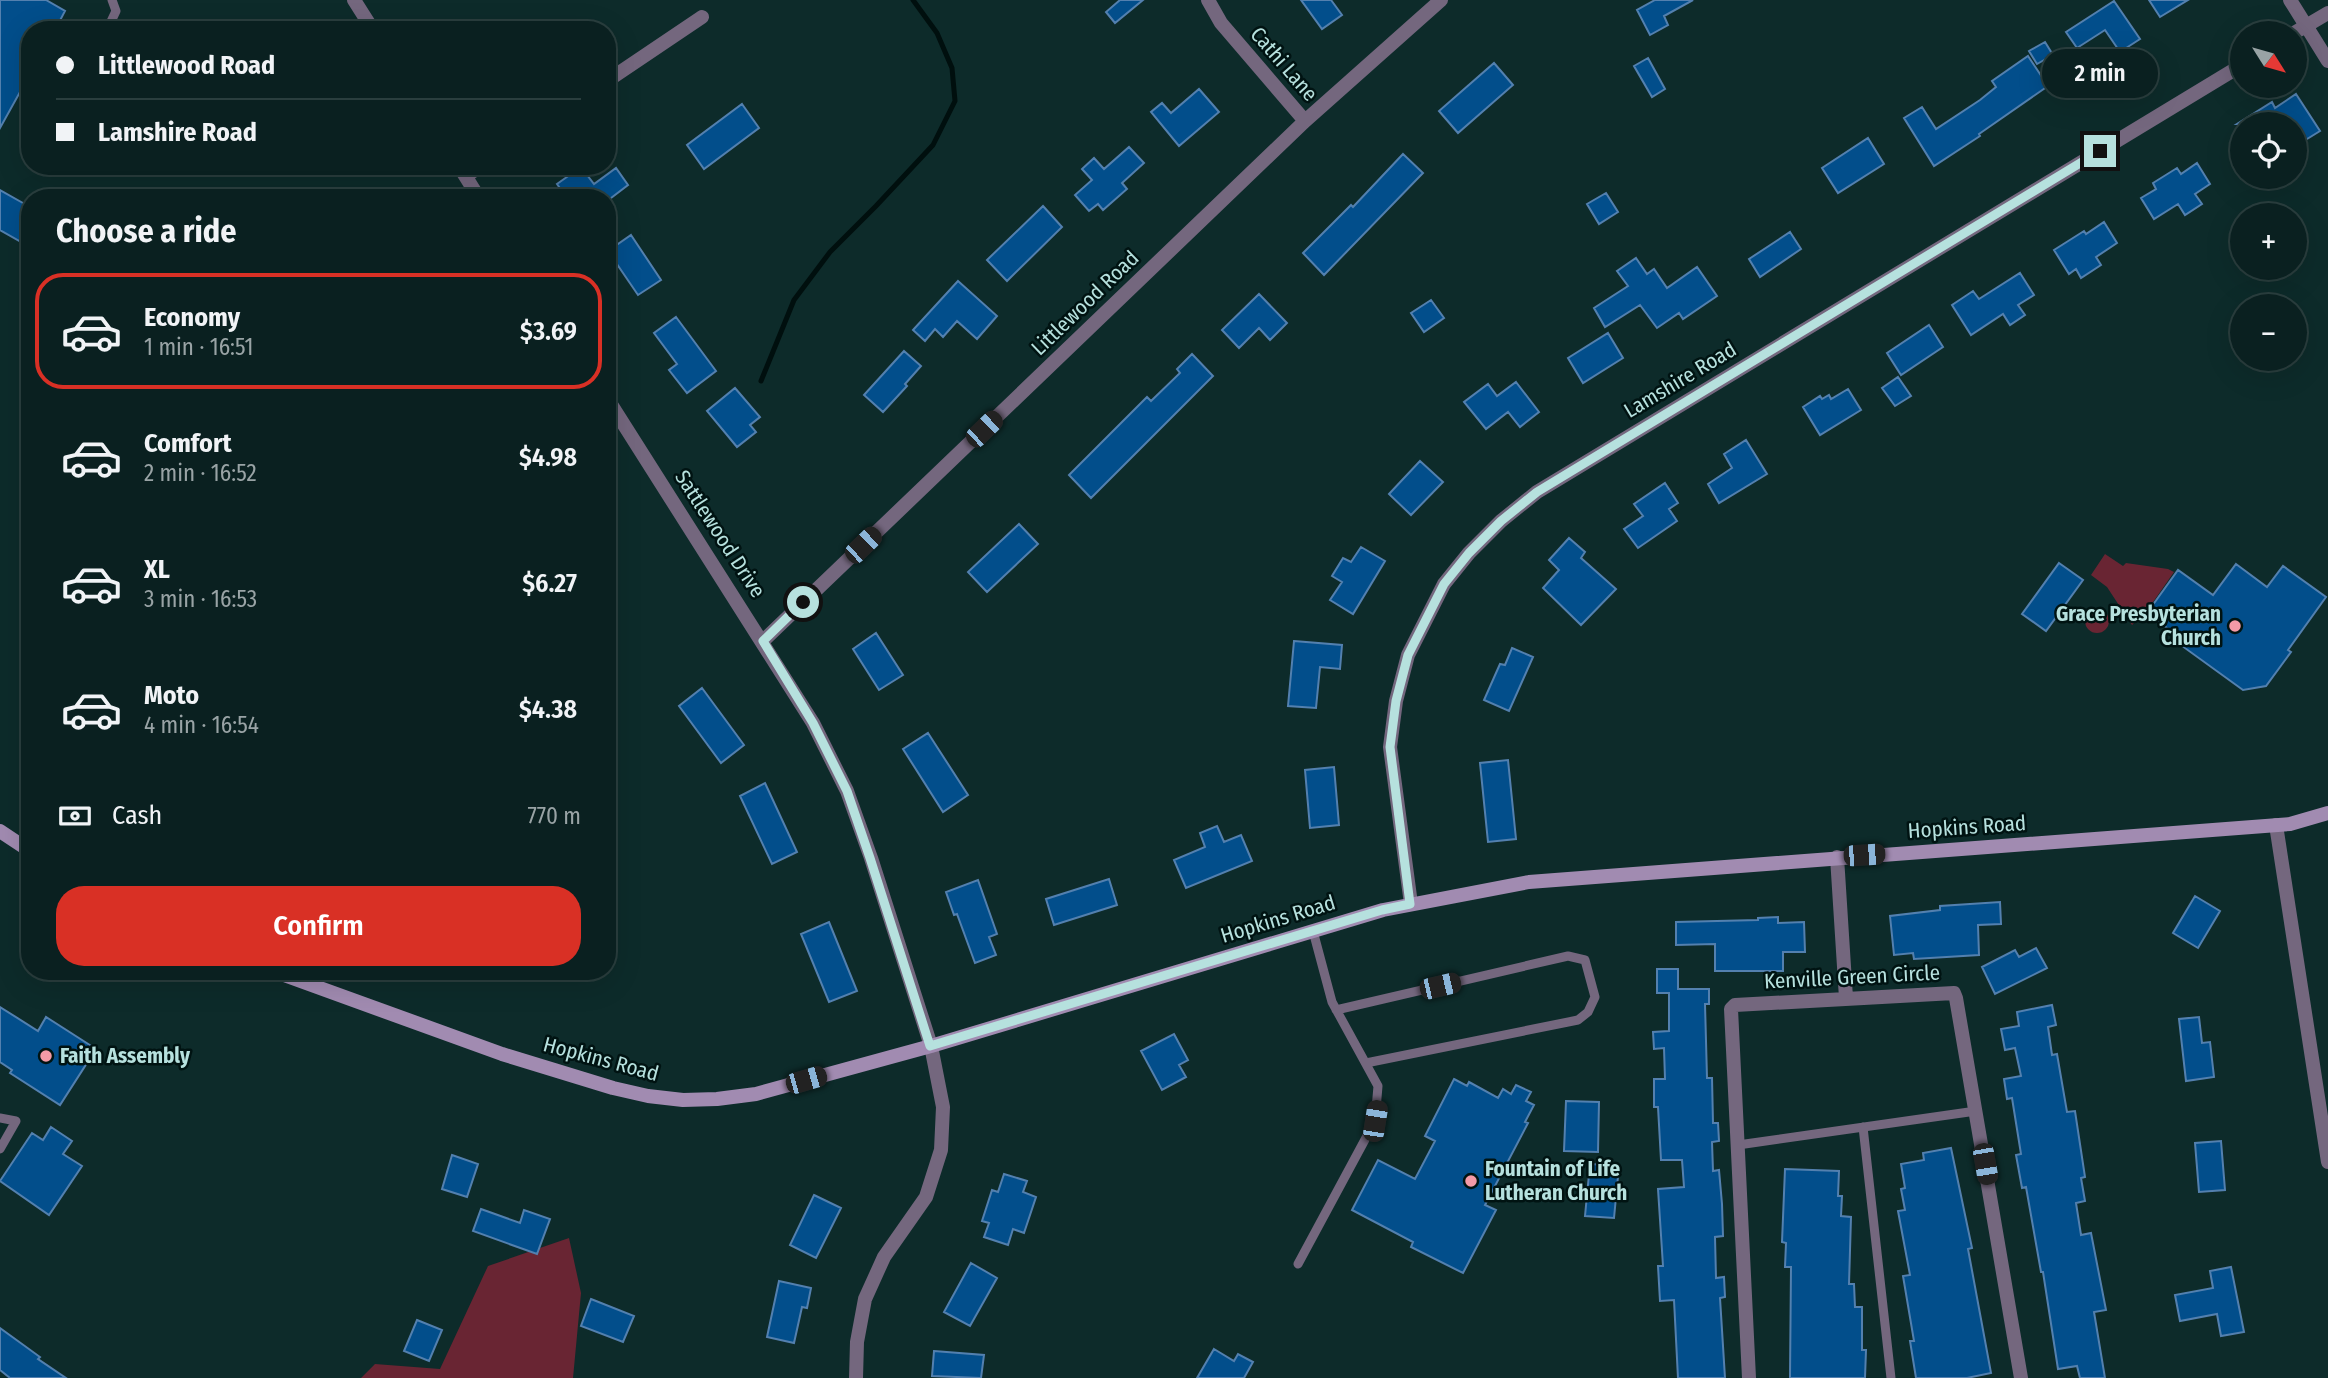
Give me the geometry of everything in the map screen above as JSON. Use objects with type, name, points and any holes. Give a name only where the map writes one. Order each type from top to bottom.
[{"type":"main road","name":"Hopkins Road","points":[[298,980],[502,1054],[613,1088],[683,1100],[718,1099],[756,1094],[930,1046],[1382,910],[1529,882],[2290,824],[2328,813]]},
{"type":"main road","points":[[0,831],[21,844]]},
{"type":"street","points":[[354,0],[367,21]]},
{"type":"street","name":"Cathi Lane","points":[[1208,0],[1221,23],[1306,121]]},
{"type":"street","name":"Littlewood Road","points":[[763,641],[1306,121],[1441,0]]},
{"type":"street","points":[[2290,0],[2298,21]]},
{"type":"street","points":[[2307,26],[2328,13]]},
{"type":"street","points":[[616,75],[702,17]]},
{"type":"street","points":[[2307,37],[2328,61]]},
{"type":"street","name":"Lamshire Road","points":[[1410,904],[1390,747],[1396,701],[1408,655],[1444,584],[1469,553],[1501,521],[1537,492],[2230,72]]},
{"type":"street","name":"Sattlewood Drive","points":[[616,412],[813,723],[847,791],[930,1046],[943,1107],[941,1150],[926,1197],[884,1257],[865,1298],[857,1342],[856,1378]]},
{"type":"street","points":[[2276,825],[2323,1104],[2328,1162]]},
{"type":"street","points":[[1837,857],[1846,998]]},
{"type":"street","name":"Kenville Green Circle","points":[[1749,1378],[1731,1009],[1735,1005],[1954,993],[2021,1378]]},
{"type":"lane","points":[[111,21],[116,11],[112,0]]},
{"type":"lane","points":[[1298,1264],[1375,1121],[1378,1086],[1332,1002],[1313,931]]},
{"type":"lane","points":[[1336,1010],[1569,956],[1585,960],[1595,997],[1588,1013],[1578,1020],[1366,1063]]},
{"type":"lane","points":[[1738,1145],[1976,1111]]},
{"type":"lane","points":[[0,1118],[16,1121],[0,1149]]},
{"type":"lane","points":[[1863,1127],[1891,1378]]},
{"type":"shaded area","points":[[2105,554],[2123,566],[2126,563],[2174,572],[2144,615],[2132,625],[2107,587],[2091,575]]},
{"type":"shaded area","points":[[2097,609],[2106,612],[2109,621],[2106,630],[2097,633],[2088,630],[2085,621],[2088,612]]},
{"type":"shaded area","points":[[569,1238],[581,1293],[573,1378],[361,1378],[375,1364],[440,1369],[488,1266]]},
{"type":"building","points":[[0,0],[46,0],[65,11],[60,21],[21,21],[21,90],[0,128]]},
{"type":"building","points":[[1120,0],[1143,0],[1115,23],[1106,12]]},
{"type":"building","points":[[1301,0],[1331,0],[1342,15],[1322,29]]},
{"type":"building","points":[[1655,0],[1693,0],[1664,16],[1668,25],[1650,35],[1637,10]]},
{"type":"building","points":[[2149,0],[2188,0],[2160,17]]},
{"type":"building","points":[[2114,1],[2140,39],[2120,52],[2105,30],[2077,48],[2066,32]]},
{"type":"building","points":[[2045,42],[2053,55],[2037,64],[2029,51]]},
{"type":"building","points":[[2028,56],[2048,86],[1934,166],[1904,118],[1922,107],[1936,129],[1980,100],[1996,87],[1992,81]]},
{"type":"building","points":[[1648,58],[1665,89],[1652,97],[1634,66]]},
{"type":"building","points":[[1494,63],[1513,85],[1458,133],[1439,111]]},
{"type":"building","points":[[1199,89],[1219,112],[1179,146],[1151,112],[1162,103],[1171,113]]},
{"type":"building","points":[[2290,98],[2299,98],[2320,131],[2307,139],[2307,112],[2256,112],[2272,102],[2275,108]]},
{"type":"building","points":[[742,104],[759,128],[704,169],[687,145]]},
{"type":"building","points":[[1868,138],[1884,164],[1838,193],[1822,168]]},
{"type":"building","points":[[1129,147],[1144,163],[1122,183],[1127,189],[1103,210],[1098,204],[1089,211],[1075,195],[1092,180],[1082,169],[1094,158],[1104,169]]},
{"type":"building","points":[[1403,154],[1423,173],[1324,275],[1303,253],[1351,205],[1353,207]]},
{"type":"building","points":[[2197,163],[2210,184],[2195,194],[2202,204],[2185,215],[2178,204],[2154,219],[2141,198],[2156,189],[2153,183],[2177,168],[2181,174]]},
{"type":"building","points":[[616,168],[628,185],[616,194],[616,189],[561,189],[557,184],[570,175],[587,175],[594,184],[606,175],[616,175]]},
{"type":"building","points":[[0,190],[21,202],[21,242],[0,230]]},
{"type":"building","points":[[1606,193],[1618,212],[1599,224],[1587,204]]},
{"type":"building","points":[[1043,206],[1062,227],[1007,281],[987,260]]},
{"type":"building","points":[[2104,222],[2117,243],[2096,257],[2101,265],[2081,278],[2076,269],[2069,274],[2054,250]]},
{"type":"building","points":[[1790,232],[1801,249],[1760,277],[1749,259]]},
{"type":"building","points":[[631,235],[661,280],[638,295],[616,263],[616,245]]},
{"type":"building","points":[[1636,258],[1647,274],[1654,269],[1667,288],[1697,267],[1717,296],[1683,319],[1679,313],[1657,328],[1640,305],[1605,327],[1594,308],[1628,286],[1617,271]]},
{"type":"building","points":[[2020,273],[2034,295],[2018,305],[2025,315],[2010,325],[2003,314],[1971,335],[1952,305],[1973,291],[1979,299]]},
{"type":"building","points":[[958,281],[997,316],[977,339],[957,321],[943,337],[935,329],[925,341],[913,330]]},
{"type":"building","points":[[1259,294],[1287,323],[1270,340],[1259,328],[1239,348],[1222,330]]},
{"type":"building","points":[[1431,300],[1444,318],[1424,332],[1411,313]]},
{"type":"building","points":[[676,317],[716,371],[687,393],[669,370],[677,364],[654,333]]},
{"type":"building","points":[[1929,325],[1943,347],[1901,375],[1887,353]]},
{"type":"building","points":[[1608,333],[1623,358],[1583,383],[1568,358]]},
{"type":"building","points":[[904,351],[921,366],[883,412],[864,395]]},
{"type":"building","points":[[1192,354],[1213,376],[1091,498],[1069,475],[1147,397],[1151,401],[1180,373],[1177,369]]},
{"type":"building","points":[[1898,377],[1911,396],[1895,406],[1882,388]]},
{"type":"building","points":[[1516,382],[1539,412],[1520,427],[1508,412],[1486,429],[1464,402],[1488,384],[1497,396]]},
{"type":"building","points":[[735,388],[760,417],[750,425],[756,432],[737,447],[707,411]]},
{"type":"building","points":[[1848,389],[1861,410],[1820,435],[1803,407],[1820,396],[1822,399],[1829,395],[1831,399]]},
{"type":"building","points":[[1746,440],[1767,474],[1719,503],[1708,484],[1732,468],[1724,454]]},
{"type":"building","points":[[1420,461],[1443,482],[1411,515],[1389,494]]},
{"type":"building","points":[[1665,483],[1678,503],[1669,509],[1677,521],[1638,548],[1624,529],[1643,516],[1634,504]]},
{"type":"building","points":[[1019,524],[1038,544],[987,592],[968,572]]},
{"type":"building","points":[[1569,538],[1585,552],[1581,558],[1616,589],[1581,625],[1543,588],[1559,570],[1549,560]]},
{"type":"building","points":[[1361,547],[1385,561],[1353,614],[1330,600],[1342,582],[1332,576],[1343,558],[1351,562]]},
{"type":"building","points":[[2059,563],[2083,580],[2046,631],[2022,614]]},
{"type":"building","name":"Grace Presbyterian Church","points":[[2236,564],[2267,587],[2283,566],[2326,597],[2266,686],[2243,690],[2178,643],[2182,639],[2147,613],[2178,570],[2213,595]]},
{"type":"building","points":[[876,633],[903,675],[879,690],[853,649]]},
{"type":"building","points":[[1294,641],[1342,645],[1340,669],[1320,667],[1316,708],[1288,706]]},
{"type":"building","points":[[1512,648],[1533,657],[1509,711],[1484,700],[1500,664],[1505,665]]},
{"type":"building","points":[[702,688],[744,745],[721,763],[679,706]]},
{"type":"building","points":[[928,733],[968,795],[943,812],[903,749]]},
{"type":"building","points":[[1508,760],[1516,839],[1488,842],[1480,763]]},
{"type":"building","points":[[1334,767],[1339,825],[1310,828],[1305,770]]},
{"type":"building","points":[[765,783],[797,852],[772,864],[740,796]]},
{"type":"building","points":[[1217,826],[1224,842],[1241,835],[1252,861],[1186,888],[1174,860],[1205,847],[1200,833]]},
{"type":"building","points":[[1109,879],[1117,905],[1054,925],[1046,899]]},
{"type":"building","points":[[978,880],[997,934],[989,937],[996,955],[975,963],[946,892]]},
{"type":"building","points":[[2195,896],[2220,911],[2198,948],[2173,933]]},
{"type":"building","points":[[2000,902],[2001,924],[1978,925],[1979,955],[1914,959],[1913,953],[1894,955],[1890,916],[1940,910],[1940,906]]},
{"type":"building","points":[[1778,917],[1778,923],[1804,922],[1805,952],[1783,952],[1783,971],[1715,971],[1715,944],[1676,945],[1676,922]]},
{"type":"building","points":[[829,922],[857,991],[829,1002],[801,934]]},
{"type":"building","points":[[2036,948],[2047,968],[1995,994],[1982,967],[2015,950],[2019,957]]},
{"type":"building","points":[[1657,969],[1678,969],[1678,989],[1709,989],[1709,1004],[1705,1004],[1707,1078],[1712,1078],[1713,1123],[1718,1123],[1719,1141],[1712,1142],[1713,1171],[1719,1170],[1722,1204],[1723,1236],[1715,1237],[1716,1278],[1724,1277],[1725,1297],[1720,1298],[1725,1378],[1678,1378],[1674,1300],[1660,1301],[1658,1266],[1663,1266],[1658,1189],[1684,1187],[1682,1160],[1661,1160],[1658,1107],[1654,1107],[1654,1079],[1665,1079],[1664,1048],[1654,1049],[1653,1032],[1669,1031],[1669,993],[1657,993]]},
{"type":"building","points":[[2052,1005],[2056,1025],[2048,1027],[2052,1055],[2057,1054],[2067,1112],[2075,1111],[2085,1177],[2081,1178],[2085,1201],[2076,1203],[2081,1235],[2091,1233],[2106,1310],[2094,1312],[2105,1378],[2080,1378],[2077,1366],[2058,1369],[2043,1272],[2026,1187],[2022,1188],[2016,1155],[2021,1154],[2012,1098],[2007,1099],[2004,1079],[2021,1076],[2015,1048],[2005,1050],[2001,1029],[2019,1026],[2017,1012]]},
{"type":"building","name":"Faith Assembly","points":[[0,1007],[38,1031],[46,1017],[96,1049],[60,1105],[10,1073],[12,1070],[0,1062]]},
{"type":"building","points":[[2199,1017],[2202,1043],[2210,1042],[2214,1077],[2186,1081],[2179,1019]]},
{"type":"building","points":[[1174,1034],[1188,1060],[1179,1065],[1186,1077],[1162,1090],[1141,1051]]},
{"type":"building","name":"Fountain of Life Lutheran Church","points":[[1454,1079],[1467,1086],[1469,1082],[1498,1098],[1503,1089],[1511,1094],[1516,1085],[1531,1092],[1526,1101],[1534,1105],[1525,1122],[1528,1123],[1485,1205],[1496,1210],[1463,1273],[1411,1247],[1413,1242],[1352,1210],[1378,1160],[1415,1179],[1435,1141],[1425,1136]]},
{"type":"building","points":[[1566,1101],[1599,1102],[1598,1152],[1564,1151]]},
{"type":"building","points":[[51,1127],[72,1141],[63,1154],[82,1166],[49,1215],[0,1181],[32,1133],[43,1140]]},
{"type":"building","points":[[2221,1141],[2225,1190],[2199,1192],[2195,1143]]},
{"type":"building","points":[[1951,1148],[1972,1248],[1968,1249],[1991,1373],[1967,1378],[1916,1378],[1910,1341],[1914,1341],[1903,1276],[1910,1275],[1898,1211],[1905,1210],[1901,1189],[1905,1188],[1901,1164],[1924,1160],[1923,1153]]},
{"type":"building","points":[[452,1155],[478,1164],[467,1197],[442,1189]]},
{"type":"building","points":[[1590,1164],[1619,1166],[1614,1218],[1585,1216]]},
{"type":"building","points":[[1785,1169],[1839,1171],[1838,1196],[1842,1196],[1841,1216],[1851,1217],[1849,1284],[1854,1284],[1855,1307],[1862,1307],[1862,1350],[1866,1350],[1865,1378],[1790,1378],[1791,1267],[1785,1267],[1786,1243],[1782,1242]]},
{"type":"building","points":[[1004,1174],[1027,1181],[1023,1192],[1036,1197],[1024,1233],[1013,1229],[1008,1245],[984,1237],[989,1223],[982,1221],[992,1190],[998,1192]]},
{"type":"building","points":[[814,1195],[841,1208],[816,1258],[790,1245]]},
{"type":"building","points":[[481,1209],[520,1223],[524,1210],[550,1219],[537,1254],[473,1231]]},
{"type":"building","points":[[971,1263],[997,1278],[970,1326],[944,1312]]},
{"type":"building","points":[[2231,1267],[2244,1332],[2221,1336],[2217,1314],[2180,1321],[2175,1295],[2213,1288],[2210,1271]]},
{"type":"building","points":[[779,1281],[811,1288],[807,1308],[802,1307],[794,1343],[767,1337]]},
{"type":"building","points":[[591,1299],[634,1316],[623,1342],[581,1326]]},
{"type":"building","points":[[417,1320],[442,1330],[429,1361],[404,1351]]},
{"type":"building","points":[[0,1328],[66,1378],[10,1378],[0,1370]]},
{"type":"building","points":[[1214,1349],[1234,1361],[1238,1354],[1253,1362],[1244,1378],[1197,1378]]},
{"type":"building","points":[[934,1351],[984,1355],[981,1378],[932,1376]]},
{"type":"waterway","points":[[761,381],[794,300],[830,252],[933,145],[955,101],[952,68],[937,33],[913,0]]},
{"type":"place","name":"Grace Presbyterian Church","points":[[2235,626]]},
{"type":"place","name":"Faith Assembly","points":[[46,1056]]},
{"type":"place","name":"Fountain of Life Lutheran Church","points":[[1471,1181]]},
{"type":"route","points":[[803,602],[763,641],[813,723],[847,791],[930,1046],[1382,910],[1410,904],[1390,747],[1396,701],[1408,655],[1423,624],[1444,584],[1469,553],[1501,521],[1537,492],[2100,151]]}]
